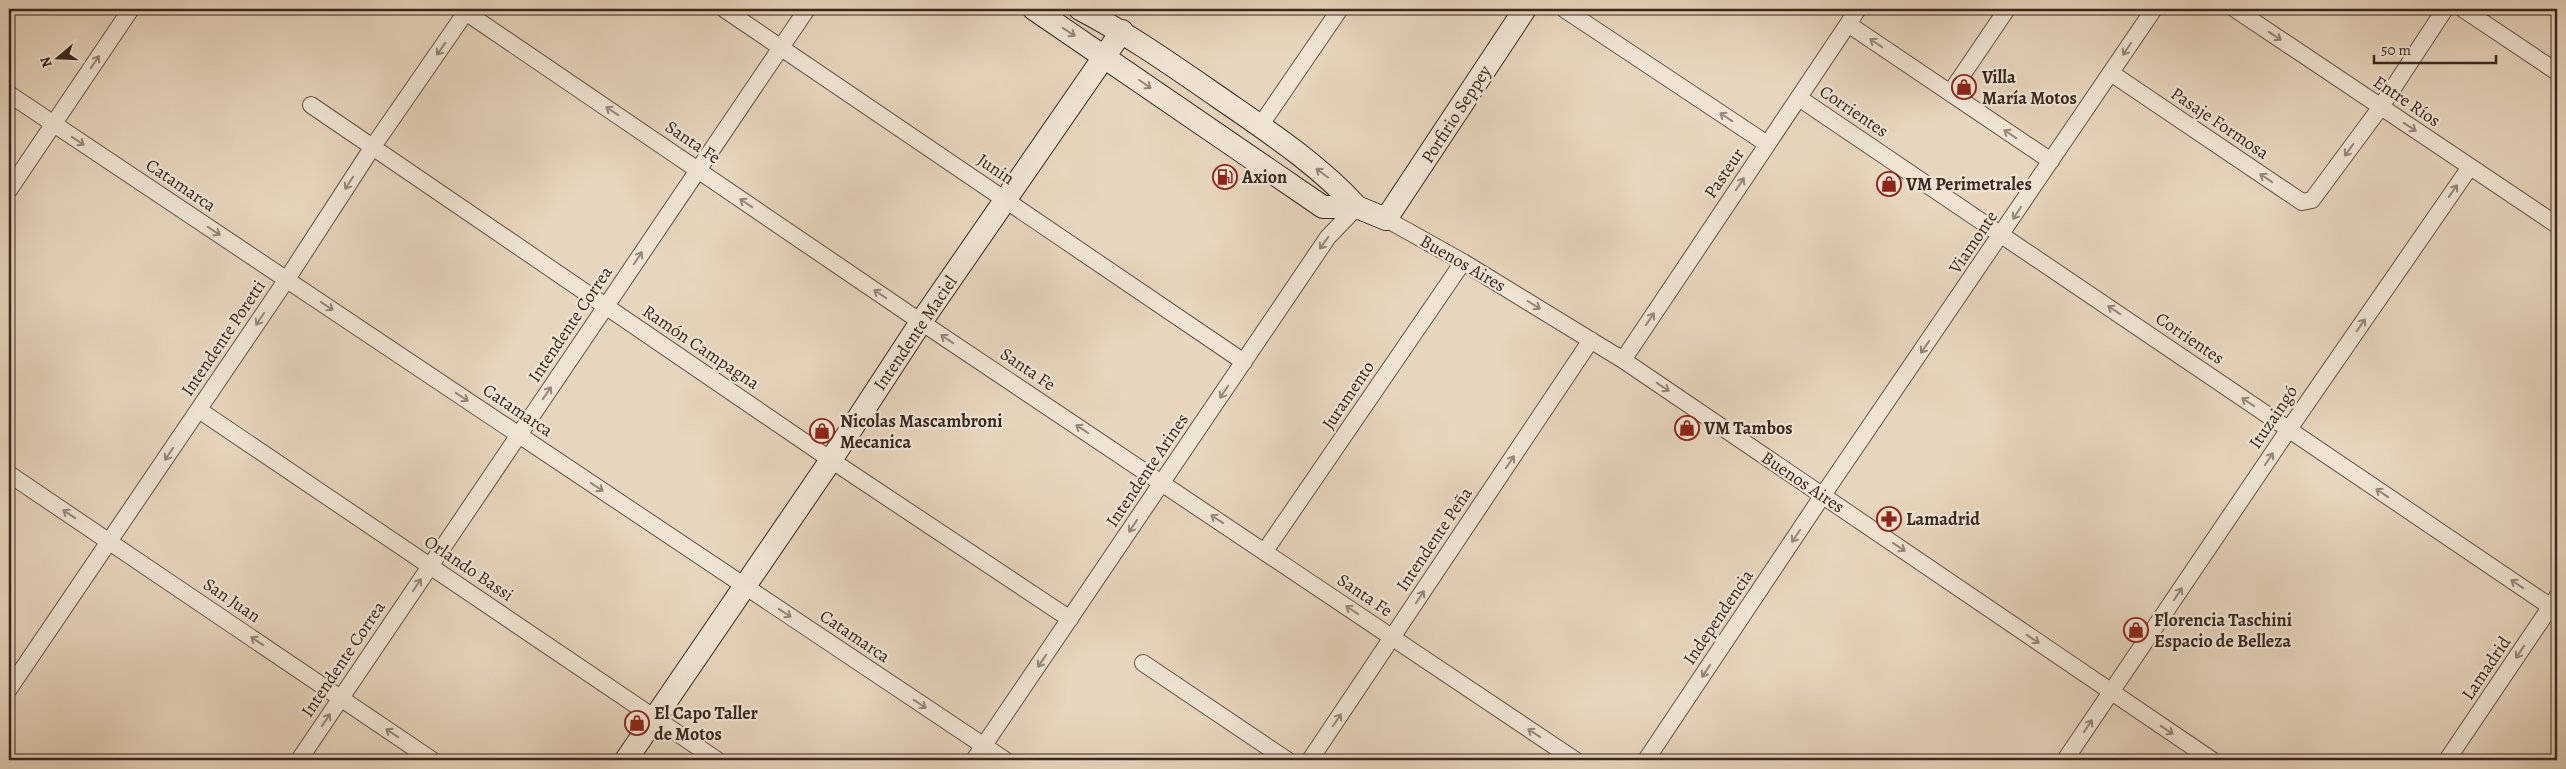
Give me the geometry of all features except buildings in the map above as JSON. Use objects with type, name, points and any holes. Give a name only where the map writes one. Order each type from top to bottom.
[{"type":"main road","name":"Buenos Aires","points":[[1034,9],[1323,206],[1357,207],[1386,219]]},
{"type":"main road","name":"Buenos Aires","points":[[1080,9],[1122,31],[1260,126],[1334,182],[1357,207]]},
{"type":"main road","name":"Porfirio Seppey","points":[[1386,219],[1525,9]]},
{"type":"main road","name":"Intendente Maciel","points":[[626,760],[831,460],[920,322],[1122,31]]},
{"type":"street","points":[[9,190],[131,9]]},
{"type":"street","name":"Junin","points":[[724,9],[1244,362]]},
{"type":"street","name":"Intendente Correa","points":[[299,760],[807,9]]},
{"type":"street","points":[[1260,126],[1340,9]]},
{"type":"street","points":[[1564,9],[1767,144]]},
{"type":"street","name":"Pasteur","points":[[1623,360],[1858,9]]},
{"type":"street","points":[[1950,93],[2007,9]]},
{"type":"street","name":"Viamonte","points":[[1823,495],[2003,234],[2154,9]]},
{"type":"street","name":"Entre Ríos","points":[[2235,9],[2557,225]]},
{"type":"street","points":[[2380,108],[2445,9]]},
{"type":"street","points":[[2463,9],[2557,72]]},
{"type":"street","name":"Intendente Poretti","points":[[9,689],[287,279],[465,10]]},
{"type":"street","name":"Santa Fe","points":[[465,10],[920,322],[1163,482],[1575,760]]},
{"type":"street","points":[[1848,24],[2051,161]]},
{"type":"street","name":"Pasaje Formosa","points":[[2111,74],[2302,202],[2312,200],[2380,108]]},
{"type":"street","name":"Catamarca","points":[[9,94],[1005,760]]},
{"type":"street","name":"Corrientes","points":[[1799,98],[2003,234],[2288,430],[2555,605]]},
{"type":"street","name":"Ramón Campagna","points":[[311,105],[831,460],[1070,619]]},
{"type":"street","name":"Ituzaingó","points":[[2065,760],[2288,430],[2470,166]]},
{"type":"street","name":"Intendente Arines","points":[[974,760],[1328,237],[1357,207]]},
{"type":"street","name":"Buenos Aires","points":[[1386,219],[1463,262],[1623,360],[2212,760]]},
{"type":"street","name":"Juramento","points":[[1265,552],[1463,262]]},
{"type":"street","name":"Intendente Peña","points":[[1310,760],[1591,340]]},
{"type":"street","name":"Orlando Bassi","points":[[199,410],[716,760]]},
{"type":"street","name":"San Juan","points":[[9,474],[432,760]]},
{"type":"street","name":"Independencia","points":[[1646,760],[1823,495]]},
{"type":"street","name":"Lamadrid","points":[[2447,760],[2555,605]]},
{"type":"street","points":[[1143,663],[1287,760]]},
{"type":"place","name":"Villa María Motos","points":[[1964,87]]},
{"type":"place","name":"Axion","points":[[1225,177]]},
{"type":"place","name":"VM Perimetrales","points":[[1889,184]]},
{"type":"place","name":"VM Tambos","points":[[1687,428]]},
{"type":"place","name":"Nicolas Mascambroni Mecanica","points":[[822,431]]},
{"type":"place","name":"Lamadrid","points":[[1889,519]]},
{"type":"place","name":"Florencia Taschini Espacio de Belleza","points":[[2136,630]]},
{"type":"place","name":"El Capo Taller de Motos","points":[[637,723]]}]
